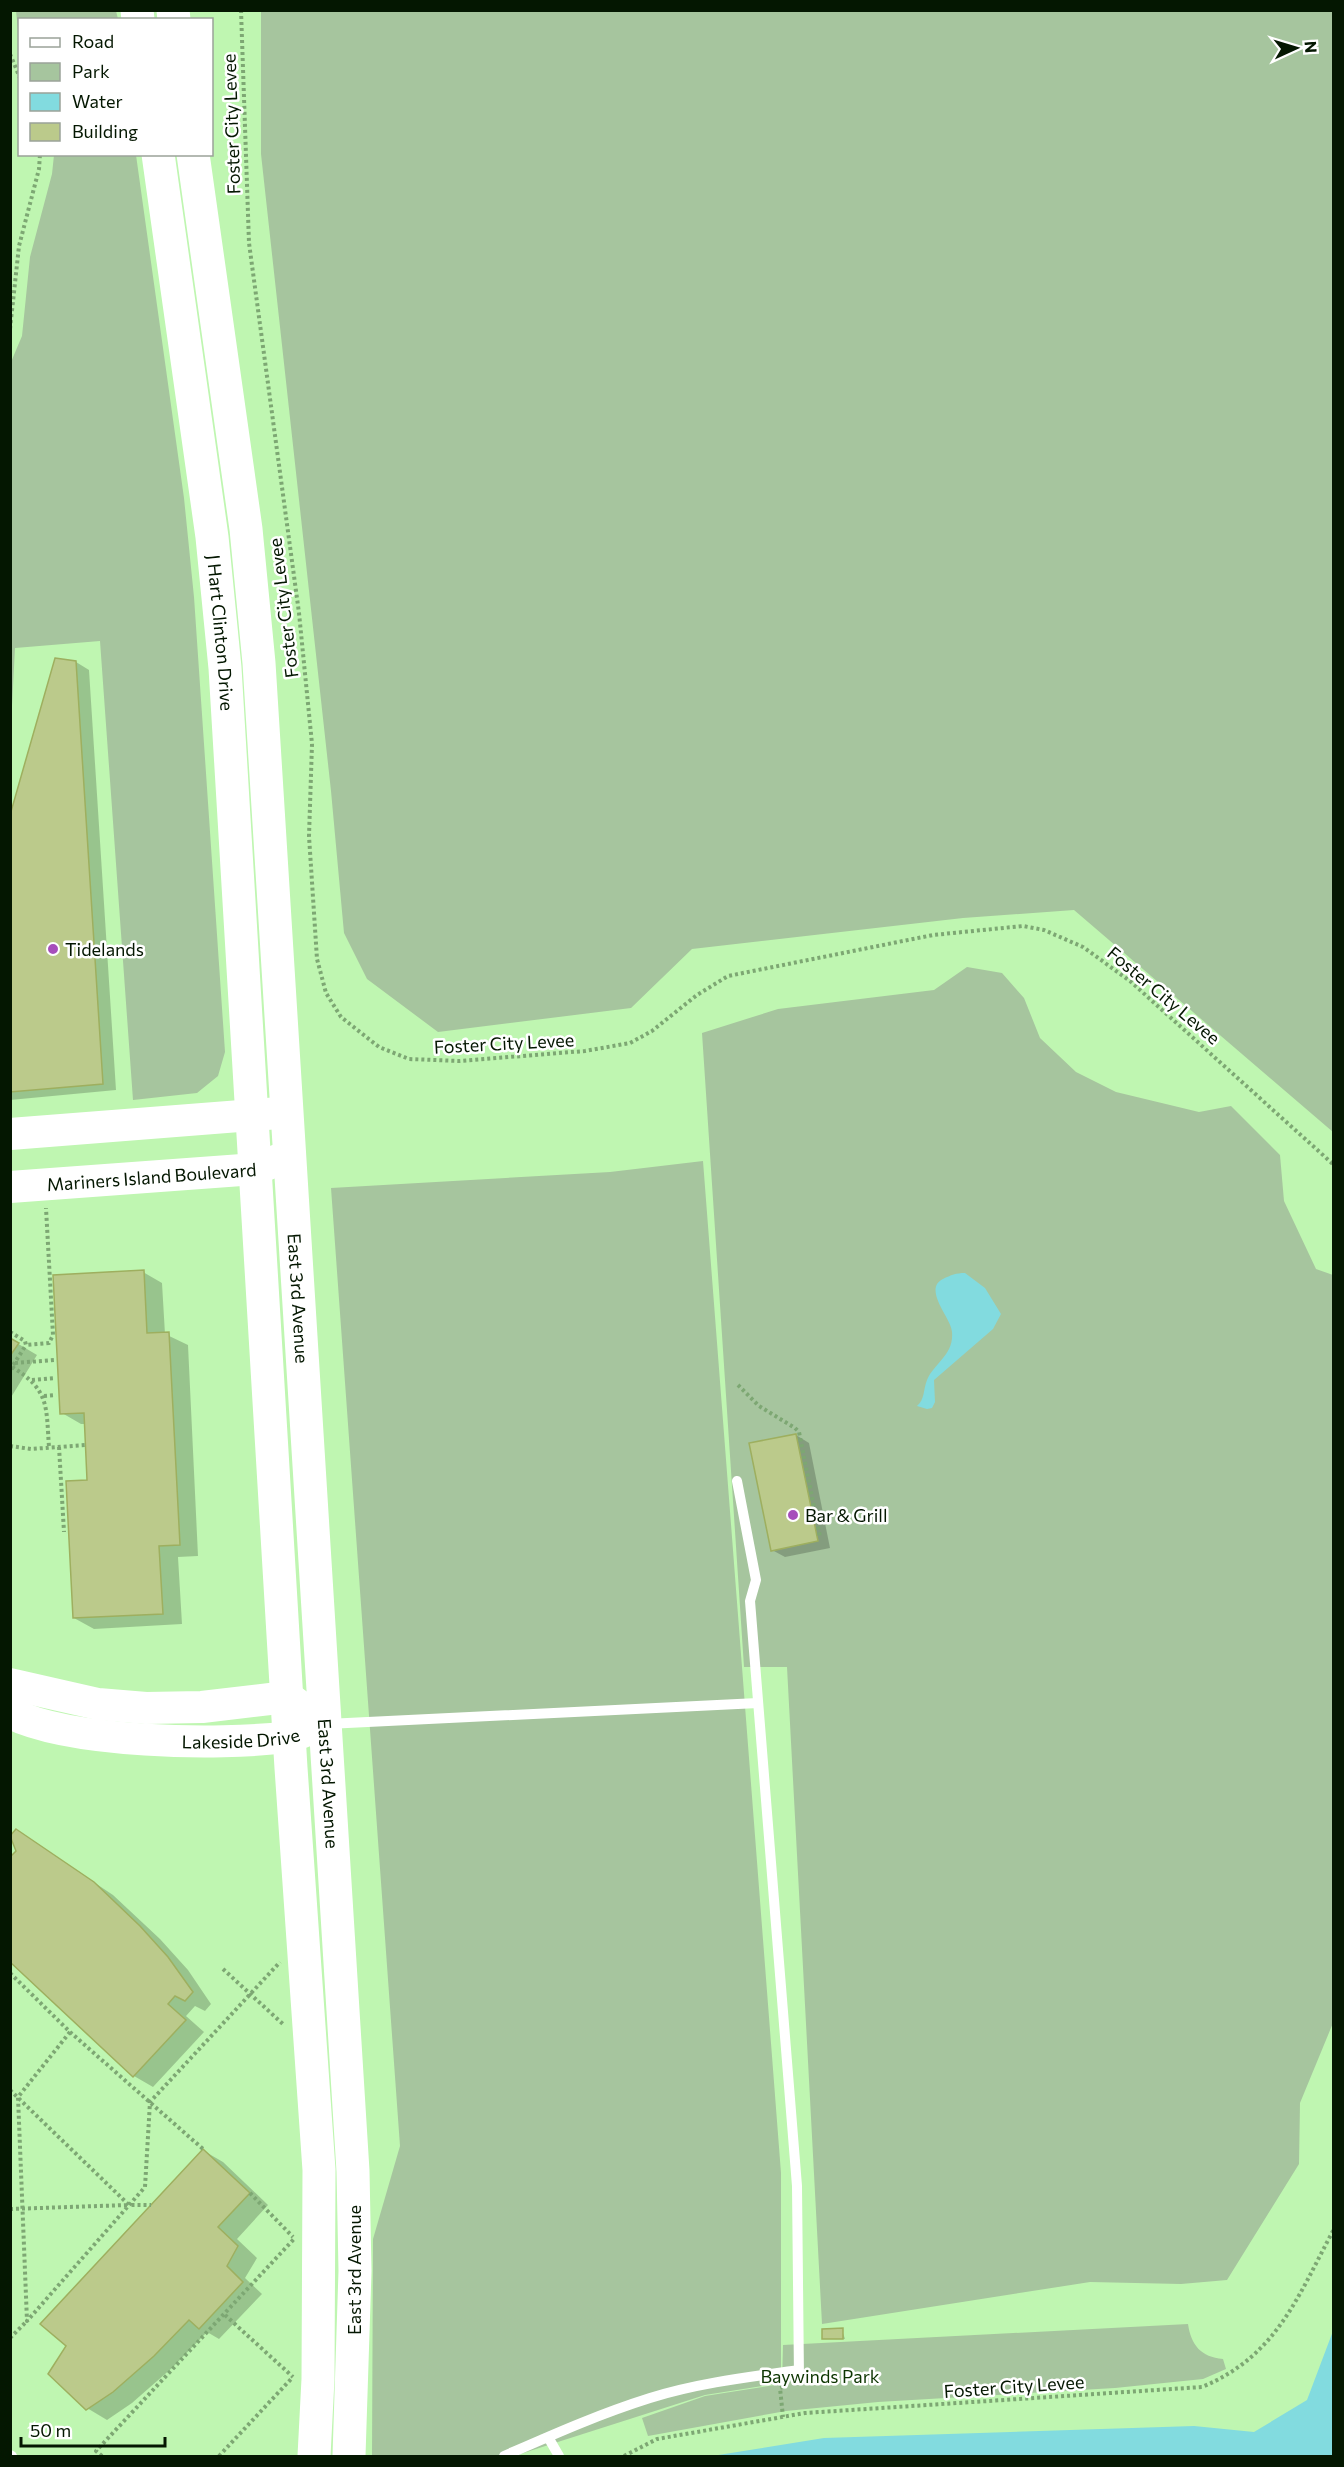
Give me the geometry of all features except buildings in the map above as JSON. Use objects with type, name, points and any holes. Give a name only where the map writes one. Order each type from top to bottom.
[{"type":"main road","name":"J Hart Clinton Drive","points":[[158,156],[220,601],[252,1115]]},
{"type":"main road","name":"J Hart Clinton Drive","points":[[193,156],[254,598],[288,1113]]},
{"type":"main road","name":"East 3rd Avenue","points":[[288,1113],[353,2171],[355,2271],[349,2457]]},
{"type":"main road","name":"East 3rd Avenue","points":[[252,1115],[289,1737],[319,2170],[307,2239],[305,2378],[314,2457]]},
{"type":"street","points":[[10,1134],[288,1113]]},
{"type":"street","name":"Mariners Island Boulevard","points":[[10,1187],[256,1169],[290,1155]]},
{"type":"street","name":"Lakeside Drive","points":[[10,1684],[98,1704],[146,1708],[202,1707],[287,1697],[325,1724]]},
{"type":"street","name":"Lakeside Drive","points":[[10,1713],[23,1719],[83,1733],[191,1741],[289,1737],[325,1724]]},
{"type":"lane","points":[[504,2457],[590,2418],[652,2398],[712,2383],[799,2374],[797,2186],[750,1601],[756,1580],[737,1481]]},
{"type":"lane","points":[[325,1724],[758,1703]]},
{"type":"lane","points":[[548,2437],[559,2457]]},
{"type":"path","name":"Foster City Levee","points":[[241,10],[249,243],[299,613],[312,744],[309,836],[317,959],[326,993],[341,1017],[379,1047],[409,1059],[459,1061],[585,1051],[638,1039],[672,1018],[697,995],[728,976],[933,935],[1000,926],[1023,926],[1044,930],[1083,947],[1130,981],[1334,1165]]},
{"type":"path","points":[[10,54],[18,73]]},
{"type":"path","points":[[10,329],[19,246],[39,169],[40,156]]},
{"type":"path","points":[[26,1345],[49,1343],[53,1335],[46,1202]]},
{"type":"path","points":[[10,1332],[25,1341],[26,1345]]},
{"type":"path","points":[[13,1367],[26,1345]]},
{"type":"path","points":[[13,1367],[54,1360]]},
{"type":"path","points":[[13,1367],[32,1380],[44,1396],[49,1448]]},
{"type":"path","points":[[32,1380],[55,1378]]},
{"type":"path","points":[[738,1384],[759,1406],[799,1432],[820,1537]]},
{"type":"path","points":[[44,1396],[56,1395]]},
{"type":"path","points":[[10,1446],[49,1448],[86,1445]]},
{"type":"path","points":[[59,1447],[64,1533]]},
{"type":"path","points":[[10,2338],[145,2187],[150,2102],[303,1937]]},
{"type":"path","points":[[223,1970],[311,2050]]},
{"type":"path","points":[[10,1973],[70,2032],[203,2149]]},
{"type":"path","points":[[27,2321],[18,2097],[70,2032]]},
{"type":"path","points":[[10,2090],[129,2205]]},
{"type":"path","points":[[102,2457],[96,2451],[225,2314],[307,2239],[250,2193]]},
{"type":"path","points":[[10,2209],[151,2205]]},
{"type":"path","name":"Foster City Levee","points":[[624,2457],[657,2439],[805,2413],[1202,2387],[1228,2376],[1268,2343],[1293,2305],[1334,2229]]},
{"type":"path","points":[[219,2457],[305,2378],[225,2314]]},
{"type":"path","points":[[783,2417],[780,2388],[799,2374]]},
{"type":"green space","points":[[16,11],[116,11],[118,18],[18,18],[18,29]]},
{"type":"green space","points":[[261,11],[1333,11],[1333,1132],[1074,910],[963,918],[692,949],[631,1008],[438,1032],[367,979],[344,933],[331,791],[261,154]]},
{"type":"green space","points":[[54,156],[136,156],[184,498],[194,597],[225,1052],[218,1076],[197,1093],[133,1100],[100,641],[15,648],[11,725],[11,362],[22,336],[30,257],[52,174]]},
{"type":"green space","points":[[967,967],[1002,973],[1024,998],[1040,1038],[1076,1072],[1116,1092],[1199,1112],[1231,1106],[1280,1155],[1284,1201],[1316,1269],[1333,1275],[1333,2023],[1300,2103],[1299,2164],[1227,2280],[1181,2284],[1090,2282],[822,2324],[787,1667],[744,1667],[702,1033],[778,1009],[934,990]]},
{"type":"green space","points":[[703,1161],[781,2173],[781,2383],[705,2395],[514,2456],[372,2456],[373,2239],[400,2146],[331,1188],[610,1172]]},
{"type":"green space","name":"Baywinds Park","points":[[1188,2324],[1198,2349],[1209,2356],[1223,2359],[1226,2369],[1203,2379],[1115,2388],[878,2402],[786,2411],[648,2436],[642,2418],[705,2396],[782,2384],[783,2345]]},
{"type":"water","points":[[965,1273],[985,1288],[1001,1314],[993,1329],[934,1380],[935,1402],[932,1408],[917,1406],[923,1397],[930,1374],[947,1353],[952,1340],[951,1326],[937,1297],[937,1284],[951,1275]]},
{"type":"water","points":[[1333,2331],[1333,2456],[712,2456],[824,2438],[1194,2426],[1254,2432],[1307,2400]]},
{"type":"place","name":"Tidelands","points":[[53,949]]},
{"type":"place","name":"Bar & Grill","points":[[793,1515]]}]
